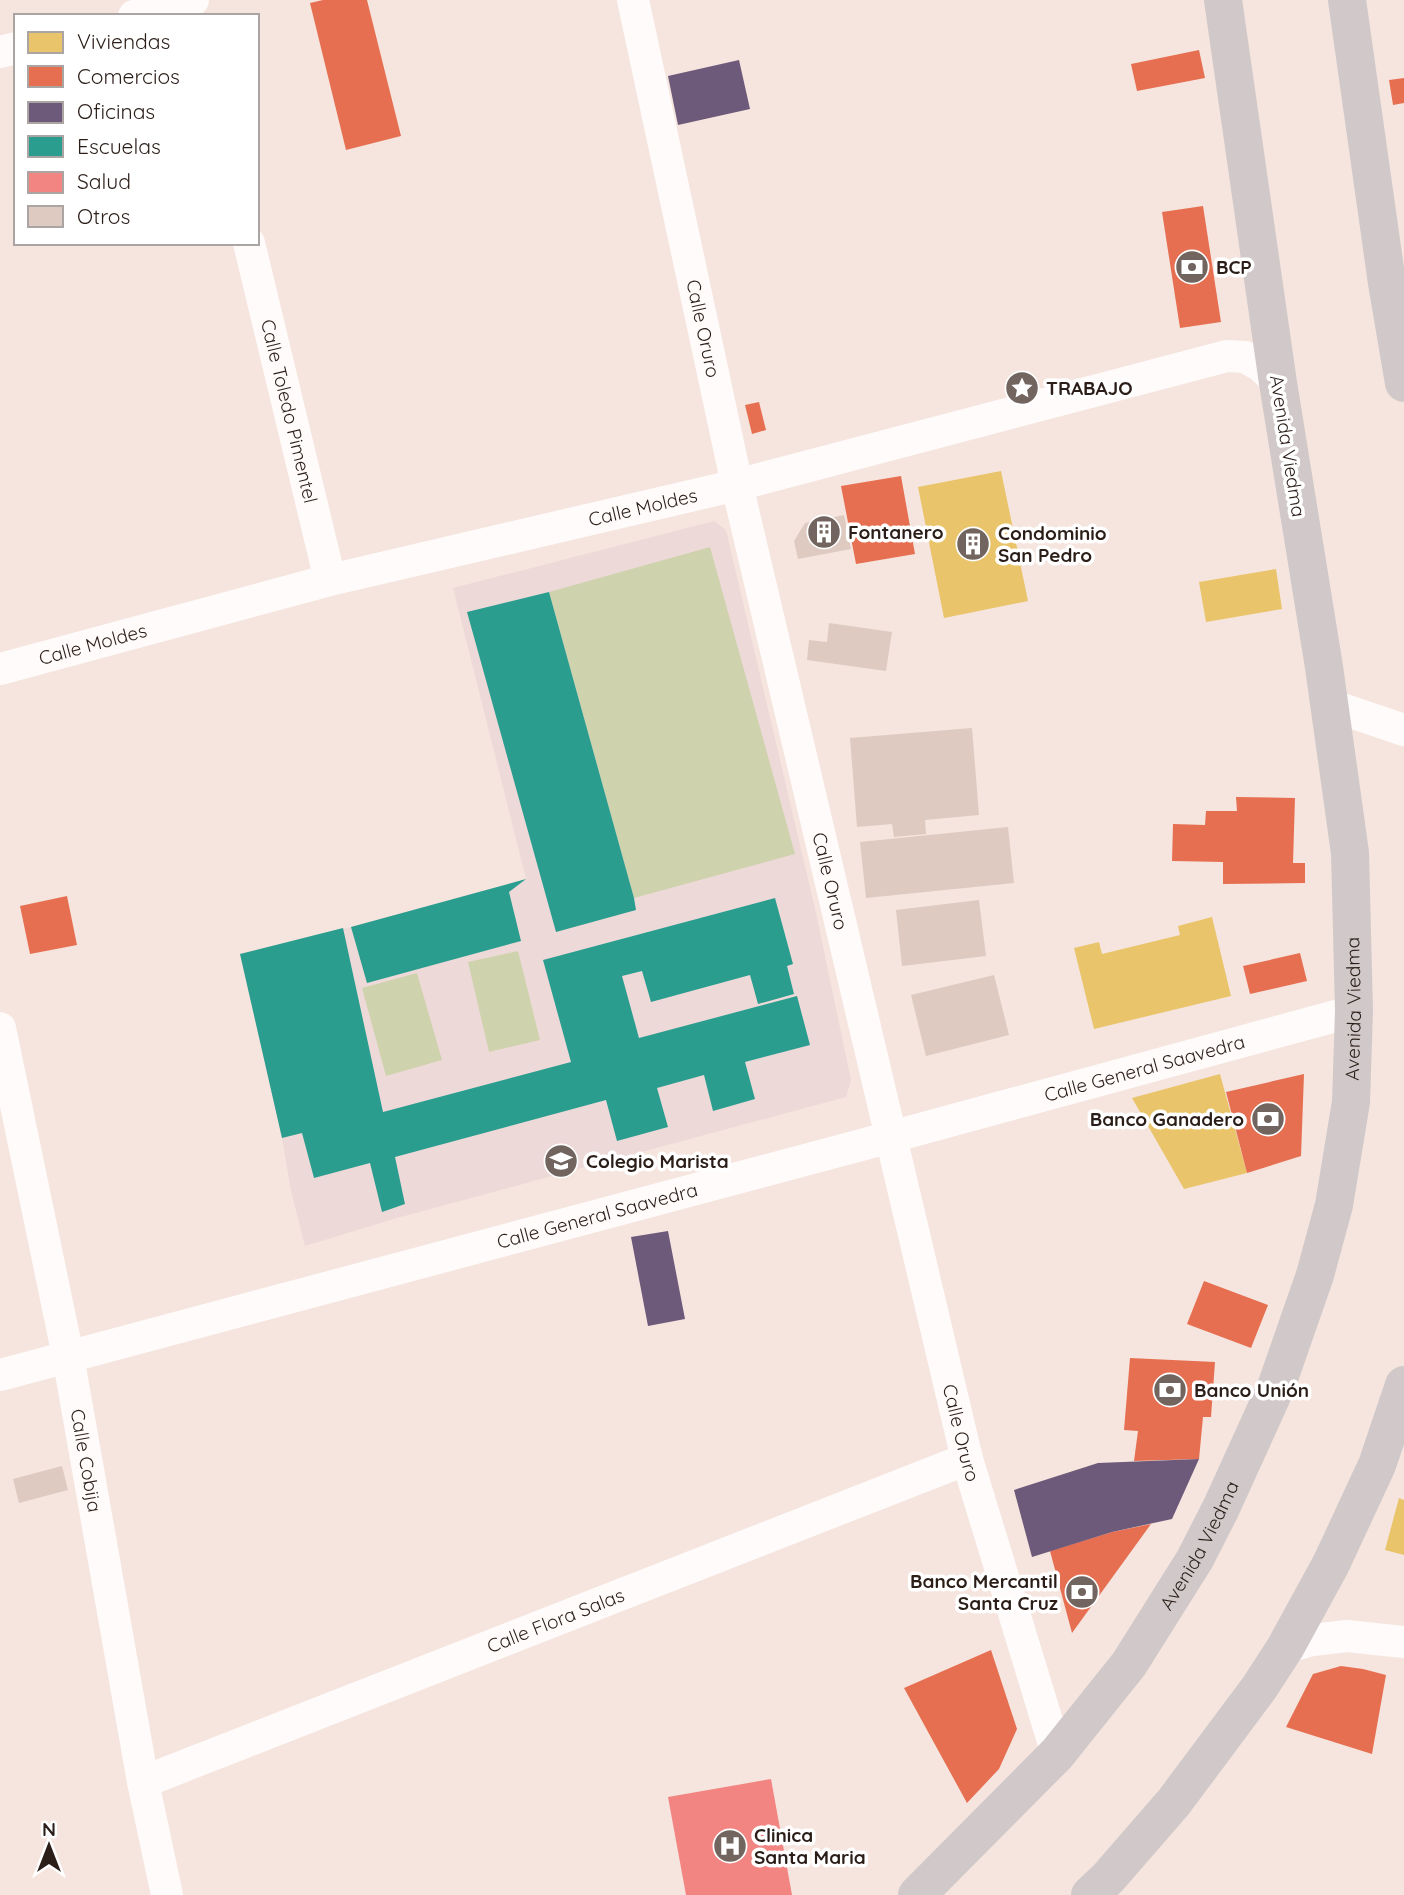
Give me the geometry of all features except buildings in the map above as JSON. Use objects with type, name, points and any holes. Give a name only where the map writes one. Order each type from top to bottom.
[{"type":"main road","name":"Avenida Viedma","points":[[917,1895],[1057,1754],[1129,1664],[1154,1620],[1195,1559],[1222,1508],[1276,1387],[1315,1275],[1334,1205],[1351,1102],[1354,1011],[1350,853],[1223,0]]},
{"type":"main road","points":[[1348,0],[1396,289],[1404,383]]},
{"type":"main road","points":[[1090,1895],[1174,1802],[1259,1688],[1285,1648],[1331,1564],[1371,1477],[1404,1385]]},
{"type":"street","points":[[141,14],[191,0]]},
{"type":"street","name":"Calle Oruro","points":[[633,0],[737,485],[968,1459],[1057,1754]]},
{"type":"street","name":"Calle Toledo Pimentel","points":[[249,245],[330,580]]},
{"type":"street","name":"Calle Moldes","points":[[0,670],[330,580],[737,485],[1227,356],[1245,357],[1261,366],[1278,383]]},
{"type":"street","points":[[1330,705],[1404,730]]},
{"type":"street","name":"Calle General Saavedra","points":[[0,1374],[1354,1011]]},
{"type":"street","name":"Calle Cobija","points":[[0,1028],[68,1356],[143,1782],[167,1895]]},
{"type":"street","name":"Calle Flora Salas","points":[[143,1782],[968,1459]]},
{"type":"street","points":[[1285,1648],[1312,1640],[1347,1636],[1404,1642]]},
{"type":"shaded area","points":[[714,521],[726,530],[816,913],[851,1080],[846,1097],[397,1218],[305,1246],[240,954],[526,879],[453,588]]},
{"type":"green space","points":[[710,547],[795,854],[634,898],[549,592]]},
{"type":"green space","points":[[518,951],[540,1040],[489,1052],[468,962]]},
{"type":"green space","points":[[417,973],[442,1060],[386,1076],[362,988]]},
{"type":"place","name":"BCP","points":[[1192,267]]},
{"type":"place","name":"TRABAJO","points":[[1022,388]]},
{"type":"place","name":"Fontanero","points":[[824,532]]},
{"type":"place","name":"Condominio San Pedro","points":[[973,544]]},
{"type":"place","name":"Banco Ganadero","points":[[1268,1119]]},
{"type":"place","name":"Colegio Marista","points":[[561,1161]]},
{"type":"place","name":"Banco Unión","points":[[1170,1390]]},
{"type":"place","name":"Banco Mercantil Santa Cruz","points":[[1082,1592]]},
{"type":"place","name":"Clinica Santa Maria","points":[[730,1846]]}]
